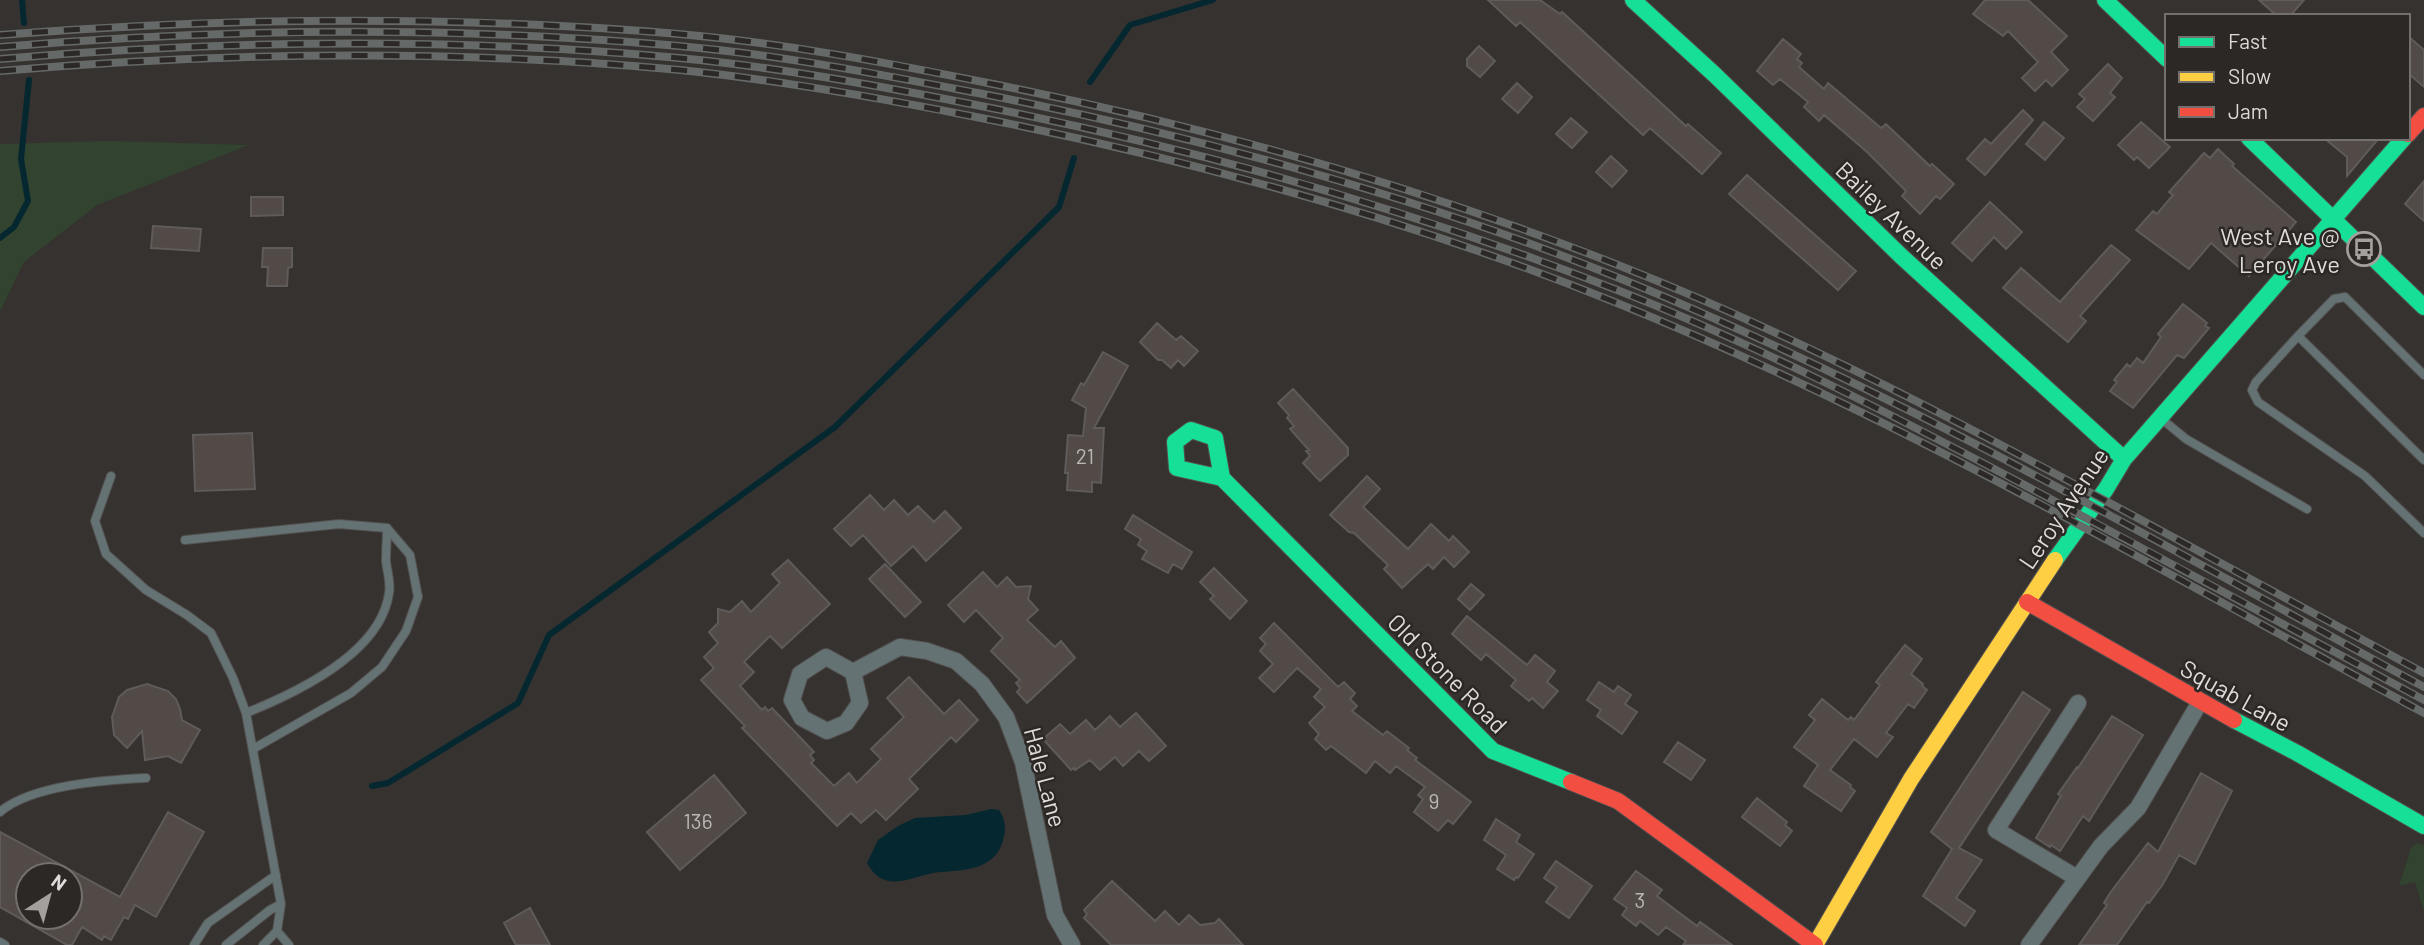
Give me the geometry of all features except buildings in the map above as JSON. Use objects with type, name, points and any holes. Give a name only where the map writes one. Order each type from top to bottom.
[{"type":"street","name":"Bailey Avenue","points":[[1633,0],[1715,75],[1901,256],[2124,459]]},
{"type":"street","points":[[2105,0],[2165,57]]},
{"type":"street","points":[[2410,132],[2424,116]]},
{"type":"street","points":[[2251,140],[2424,307]]},
{"type":"street","name":"Leroy Avenue","points":[[1815,945],[1911,779],[2124,459],[2402,140]]},
{"type":"street","name":"Old Stone Road","points":[[1222,478],[1493,751],[1618,801],[1815,945]]},
{"type":"street","name":"Squab Lane","points":[[2027,602],[2424,826]]},
{"type":"street","name":"Hale Lane","points":[[853,672],[900,647],[927,651],[956,661],[982,684],[1006,716],[1023,762],[1055,915],[1072,945]]},
{"type":"street","points":[[826,657],[853,672],[860,703],[846,723],[827,731],[802,719],[792,700],[800,674],[826,657]]},
{"type":"street","points":[[2029,945],[2101,846],[2138,808],[2200,702]]},
{"type":"street","points":[[2077,878],[1996,831],[2078,703]]},
{"type":"lane","points":[[2424,375],[2345,297],[2334,299],[2256,382],[2252,390],[2258,402],[2365,476],[2424,533]]},
{"type":"lane","points":[[2298,336],[2424,460]]},
{"type":"lane","points":[[2161,418],[2186,439],[2307,509]]},
{"type":"lane","points":[[111,476],[95,521],[106,554],[146,590],[211,633],[233,678],[246,713],[281,904],[277,931],[263,945]]},
{"type":"lane","points":[[185,540],[339,524],[387,528],[410,555],[418,597],[406,631],[382,667],[351,693],[253,749]]},
{"type":"lane","points":[[246,713],[276,702],[328,673],[360,647],[380,618],[390,593],[386,559],[387,528]]},
{"type":"lane","points":[[0,812],[10,803],[43,791],[146,778]]},
{"type":"lane","points":[[194,945],[208,923],[276,875]]},
{"type":"lane","points":[[226,945],[281,904]]},
{"type":"lane","points":[[277,931],[289,945]]},
{"type":"lane","points":[[0,942],[5,945]]},
{"type":"green space","points":[[110,141],[249,145],[97,205],[24,262],[0,311],[0,144]]},
{"type":"green space","points":[[2417,843],[2424,845],[2424,911],[2415,882],[2399,886],[2411,848]]},
{"type":"water","points":[[991,809],[999,810],[1003,816],[1004,836],[995,855],[980,866],[891,881],[874,873],[867,863],[878,840],[915,818],[966,815]]},
{"type":"waterway","points":[[22,0],[24,23]]},
{"type":"waterway","points":[[1090,82],[1130,25],[1213,0]]},
{"type":"waterway","points":[[0,238],[14,227],[28,201],[21,159],[29,80]]},
{"type":"waterway","points":[[372,786],[388,783],[518,703],[549,635],[835,427],[1059,207],[1074,158]]},
{"type":"railway","points":[[0,35],[170,25],[340,21],[509,24],[679,34],[794,48],[908,67],[1065,99],[1227,138],[1387,184],[1545,237],[1747,320],[1869,377],[1989,439],[2424,673]]},
{"type":"railway","points":[[0,47],[170,36],[340,32],[509,35],[679,46],[794,60],[945,87],[1146,129],[1227,150],[1308,172],[1468,222],[1624,280],[1727,324],[1829,371],[2029,472],[2424,687]]},
{"type":"railway","points":[[0,59],[170,48],[340,44],[509,47],[679,58],[862,83],[1053,121],[1215,160],[1455,231],[1612,288],[1715,331],[1817,378],[1967,455],[2424,700]]},
{"type":"railway","points":[[0,71],[170,60],[340,56],[510,59],[680,70],[790,84],[935,109],[1134,151],[1215,172],[1376,217],[1455,243],[1612,301],[1716,345],[1922,442],[2424,713]]},
{"type":"traffic: fast","points":[[1633,0],[1715,75],[1901,256],[2124,459]]},
{"type":"traffic: fast","points":[[2105,0],[2165,57]]},
{"type":"traffic: fast","points":[[2251,140],[2424,307]]},
{"type":"traffic: fast","points":[[2055,560],[2124,459],[2402,140]]},
{"type":"traffic: fast","points":[[1222,478],[1215,438],[1191,430],[1175,442],[1177,468],[1222,478],[1493,751],[1571,782]]},
{"type":"traffic: fast","points":[[2234,720],[2424,826]]},
{"type":"traffic: slow","points":[[1815,945],[1911,779],[2055,560]]},
{"type":"traffic: jam","points":[[2410,132],[2424,116]]},
{"type":"traffic: jam","points":[[2027,602],[2234,720]]},
{"type":"traffic: jam","points":[[1571,782],[1618,801],[1815,945]]},
{"type":"place","name":"West Ave @ Leroy Ave","points":[[2364,249]]}]
